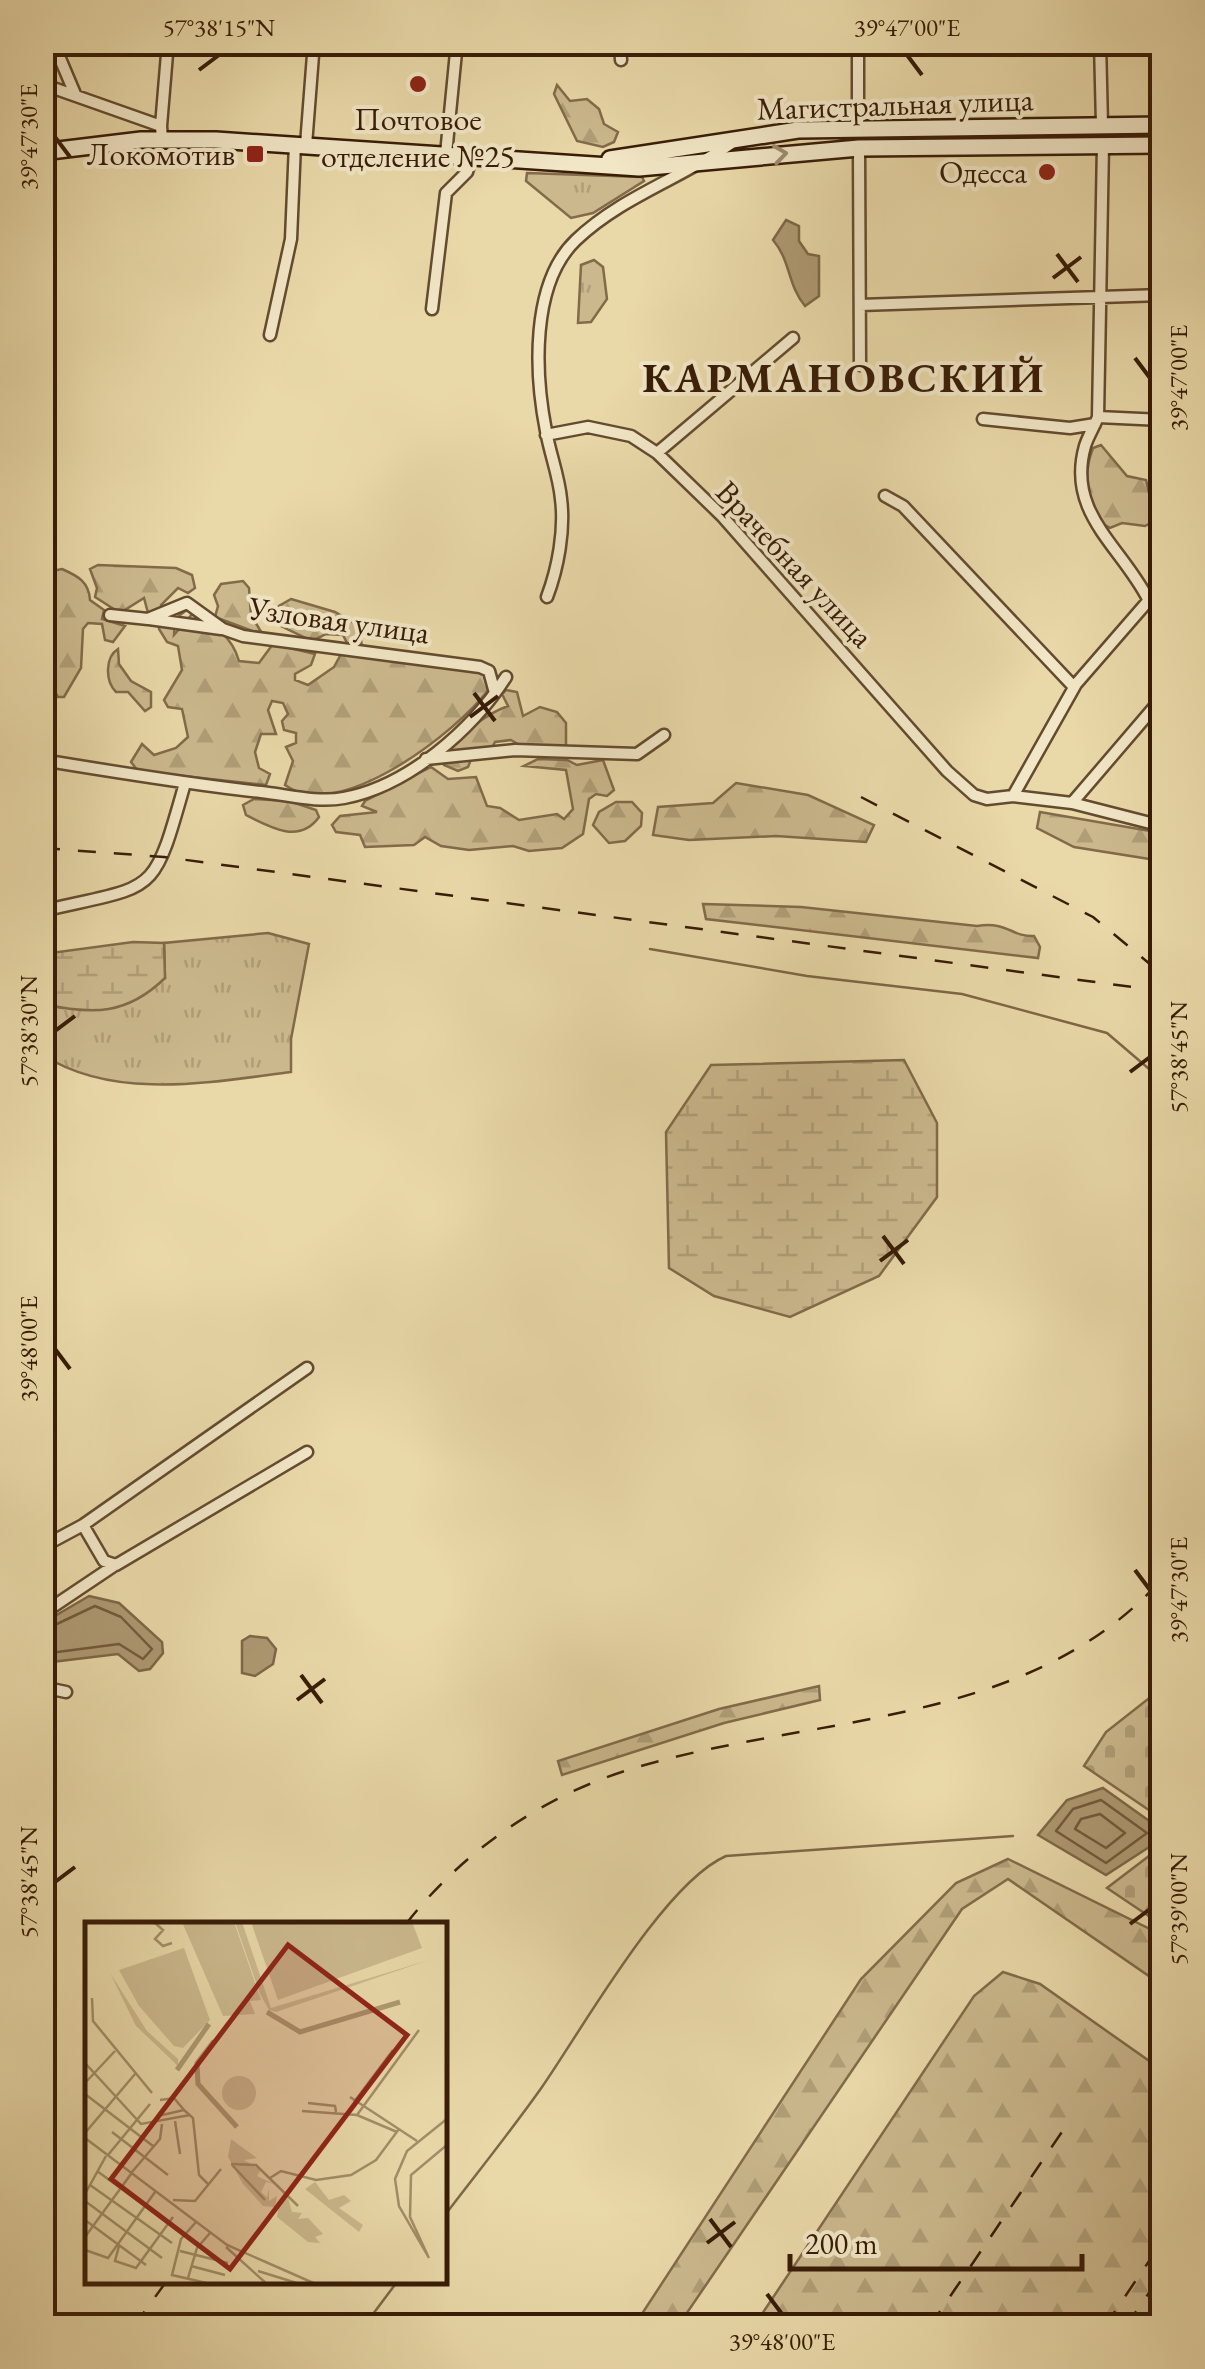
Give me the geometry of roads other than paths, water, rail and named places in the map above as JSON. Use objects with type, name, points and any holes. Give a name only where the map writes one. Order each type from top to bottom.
[{"type":"main road","points":[[1102,125],[1103,146]]},
{"type":"main road","name":"Магистральная улица","points":[[572,164],[737,139],[858,127],[1162,125]]},
{"type":"main road","points":[[858,127],[859,148]]},
{"type":"main road","name":"Магистральная улица","points":[[42,152],[162,132],[639,168],[859,148],[1162,145]]},
{"type":"street","points":[[53,42],[75,94]]},
{"type":"street","points":[[42,84],[162,132],[168,42]]},
{"type":"street","points":[[270,335],[292,239],[314,42]]},
{"type":"street","points":[[446,154],[457,42]]},
{"type":"street","points":[[620,42],[621,60]]},
{"type":"street","points":[[858,42],[858,127]]},
{"type":"street","points":[[1100,42],[1102,125]]},
{"type":"street","points":[[547,597],[556,574],[562,505],[546,434],[540,350],[544,308],[558,264],[572,243],[615,211],[643,192],[701,165],[737,139]]},
{"type":"street","points":[[1103,146],[1096,421],[1086,442],[1084,468],[1088,513],[1136,574],[1148,598]]},
{"type":"street","points":[[859,148],[860,365]]},
{"type":"street","points":[[432,310],[446,193],[467,172],[472,156]]},
{"type":"street","points":[[860,305],[1162,295]]},
{"type":"street","points":[[657,453],[793,338]]},
{"type":"street","points":[[983,419],[1070,428],[1096,421],[1162,420]]},
{"type":"street","name":"Врачебная улица","points":[[546,434],[588,427],[632,436],[657,453],[746,543],[947,771],[974,795],[987,799],[1013,796]]},
{"type":"street","points":[[885,496],[902,506],[1074,687]]},
{"type":"street","points":[[1162,585],[1074,687],[1044,748],[1013,796],[1072,804],[1162,826]]},
{"type":"street","name":"Узловая улица","points":[[110,615],[148,619],[187,603],[223,629],[243,636],[480,667],[489,671],[495,694]]},
{"type":"street","points":[[148,619],[223,629]]},
{"type":"street","points":[[42,760],[185,783],[340,799],[391,780],[425,759],[495,694],[506,678]]},
{"type":"street","points":[[1072,804],[1162,698]]},
{"type":"street","points":[[425,759],[514,750],[637,754],[664,735]]},
{"type":"street","points":[[42,910],[130,890],[151,878],[164,857],[185,783]]},
{"type":"street","points":[[42,1547],[82,1525],[307,1368]]},
{"type":"street","points":[[42,1614],[116,1565],[306,1452]]},
{"type":"street","points":[[82,1525],[104,1561],[116,1565]]},
{"type":"street","points":[[42,1687],[66,1692]]},
{"type":"water","points":[[786,220],[799,226],[799,241],[808,254],[819,256],[819,296],[805,306],[773,240]]},
{"type":"water","points":[[89,1596],[119,1603],[162,1642],[163,1653],[150,1669],[139,1671],[118,1654],[43,1663],[43,1623]]},
{"type":"water","points":[[250,1636],[267,1638],[276,1649],[273,1664],[255,1676],[242,1673],[242,1641]]},
{"type":"water","points":[[1103,1788],[1162,1830],[1160,1840],[1106,1875],[1038,1835],[1067,1800]]},
{"type":"waterway","points":[[650,949],[807,976],[962,994],[1107,1033],[1162,1080]]},
{"type":"waterway","points":[[448,2211],[542,2087],[651,1925],[702,1871],[726,1856],[1013,1836]]},
{"type":"waterway","points":[[364,2326],[396,2284]]},
{"type":"railway","points":[[861,797],[1093,917],[1162,974]]},
{"type":"railway","points":[[42,848],[164,857],[1162,991]]},
{"type":"railway","points":[[408,1922],[477,1851],[564,1795],[628,1770],[697,1752],[912,1710],[981,1691],[1047,1665],[1108,1628],[1162,1579]]},
{"type":"railway","points":[[930,2326],[1070,2120]]},
{"type":"railway","points":[[1105,2326],[1162,2242]]},
{"type":"railway","points":[[1126,2326],[1162,2274]]},
{"type":"railway","points":[[134,2326],[165,2284]]},
{"type":"place","name":"Почтовое отделение №25","points":[[418,84]]},
{"type":"place","name":"Локомотив","points":[[255,154]]},
{"type":"place","name":"Одесса","points":[[1047,172]]},
{"type":"district","name":"КАРМАНОВСКИЙ","points":[[844,377]]}]
